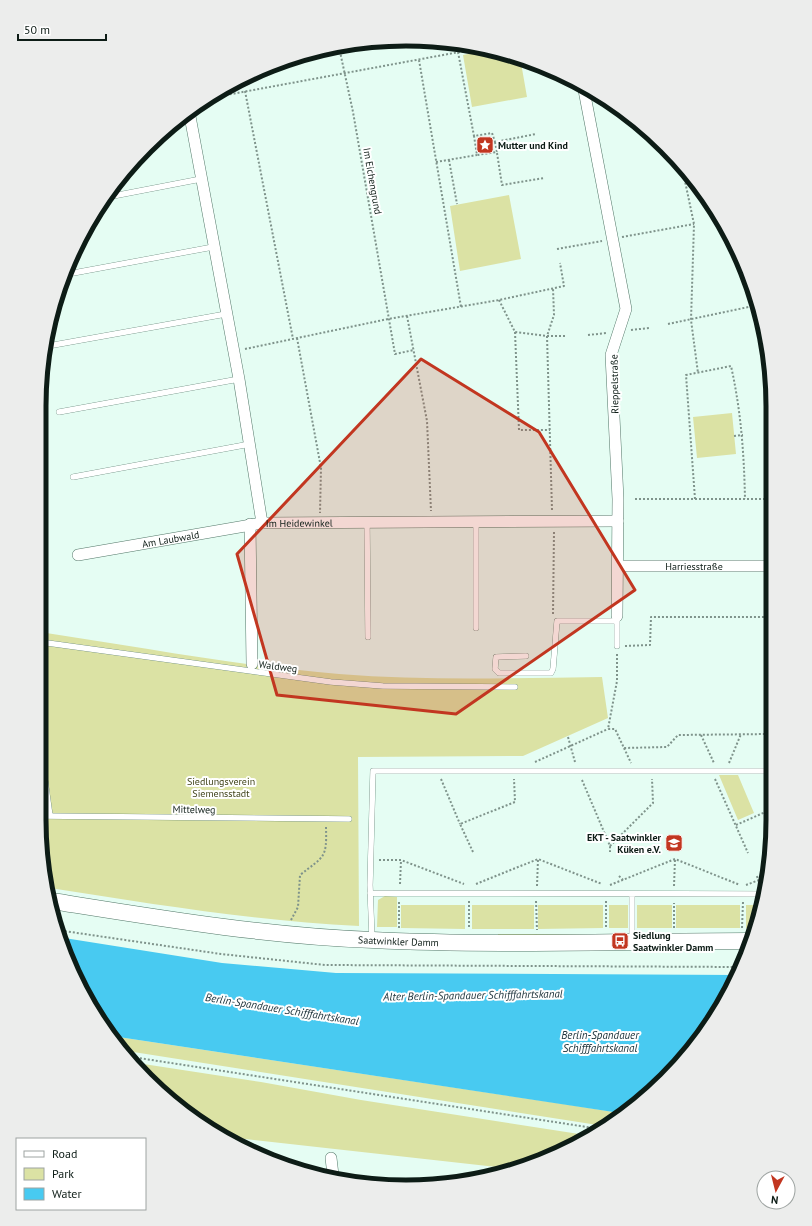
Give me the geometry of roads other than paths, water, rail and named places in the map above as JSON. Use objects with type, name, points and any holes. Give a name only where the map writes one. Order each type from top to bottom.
[{"type":"main road","name":"Saatwinkler Damm","points":[[56,902],[225,928],[289,935],[372,940],[632,941],[745,935]]},
{"type":"street","name":"Rieppelstraße","points":[[585,93],[626,309],[611,355],[618,522],[617,619]]},
{"type":"street","name":"Im Heidewinkel","points":[[187,120],[201,179],[234,351],[262,522],[618,522]]},
{"type":"street","name":"Am Laubwald","points":[[78,554],[262,522]]},
{"type":"street","points":[[250,524],[251,668]]},
{"type":"street","name":"Harriesstraße","points":[[618,566],[766,570]]},
{"type":"street","points":[[331,1158],[332,1172]]},
{"type":"lane","points":[[114,196],[201,179]]},
{"type":"lane","points":[[71,273],[213,247]]},
{"type":"lane","points":[[51,345],[226,314]]},
{"type":"lane","points":[[59,412],[239,379]]},
{"type":"lane","points":[[73,477],[250,444]]},
{"type":"lane","points":[[367,522],[368,637]]},
{"type":"lane","points":[[476,522],[476,628]]},
{"type":"lane","points":[[526,656],[496,656],[495,669],[499,673],[551,673],[553,669],[557,620],[617,619],[617,646]]},
{"type":"lane","name":"Waldweg","points":[[46,643],[383,686],[515,687]]},
{"type":"lane","points":[[372,940],[370,893],[373,771],[766,771]]},
{"type":"lane","points":[[46,787],[50,816]]},
{"type":"lane","name":"Mittelweg","points":[[46,816],[349,819]]},
{"type":"lane","points":[[370,893],[758,894]]},
{"type":"lane","points":[[632,894],[632,941]]},
{"type":"water","name":"Berlin-Spandauer Schifffahrtskanal","points":[[66,938],[222,963],[336,973],[731,975],[718,1000],[705,1020],[677,1057],[661,1075],[616,1112],[119,1037],[94,1000],[73,958]]},
{"type":"place","name":"Mutter und Kind","points":[[485,145]]},
{"type":"place","name":"EKT - Saatwinkler Küken e.V.","points":[[674,843]]},
{"type":"place","name":"Siedlung Saatwinkler Damm","points":[[620,941]]},
{"type":"park label","name":"Siedlungsverein Siemensstadt","points":[[221,786]]},
{"type":"water label","name":"Alter Berlin-Spandauer Schifffahrtskanal","points":[[473,995]]}]
